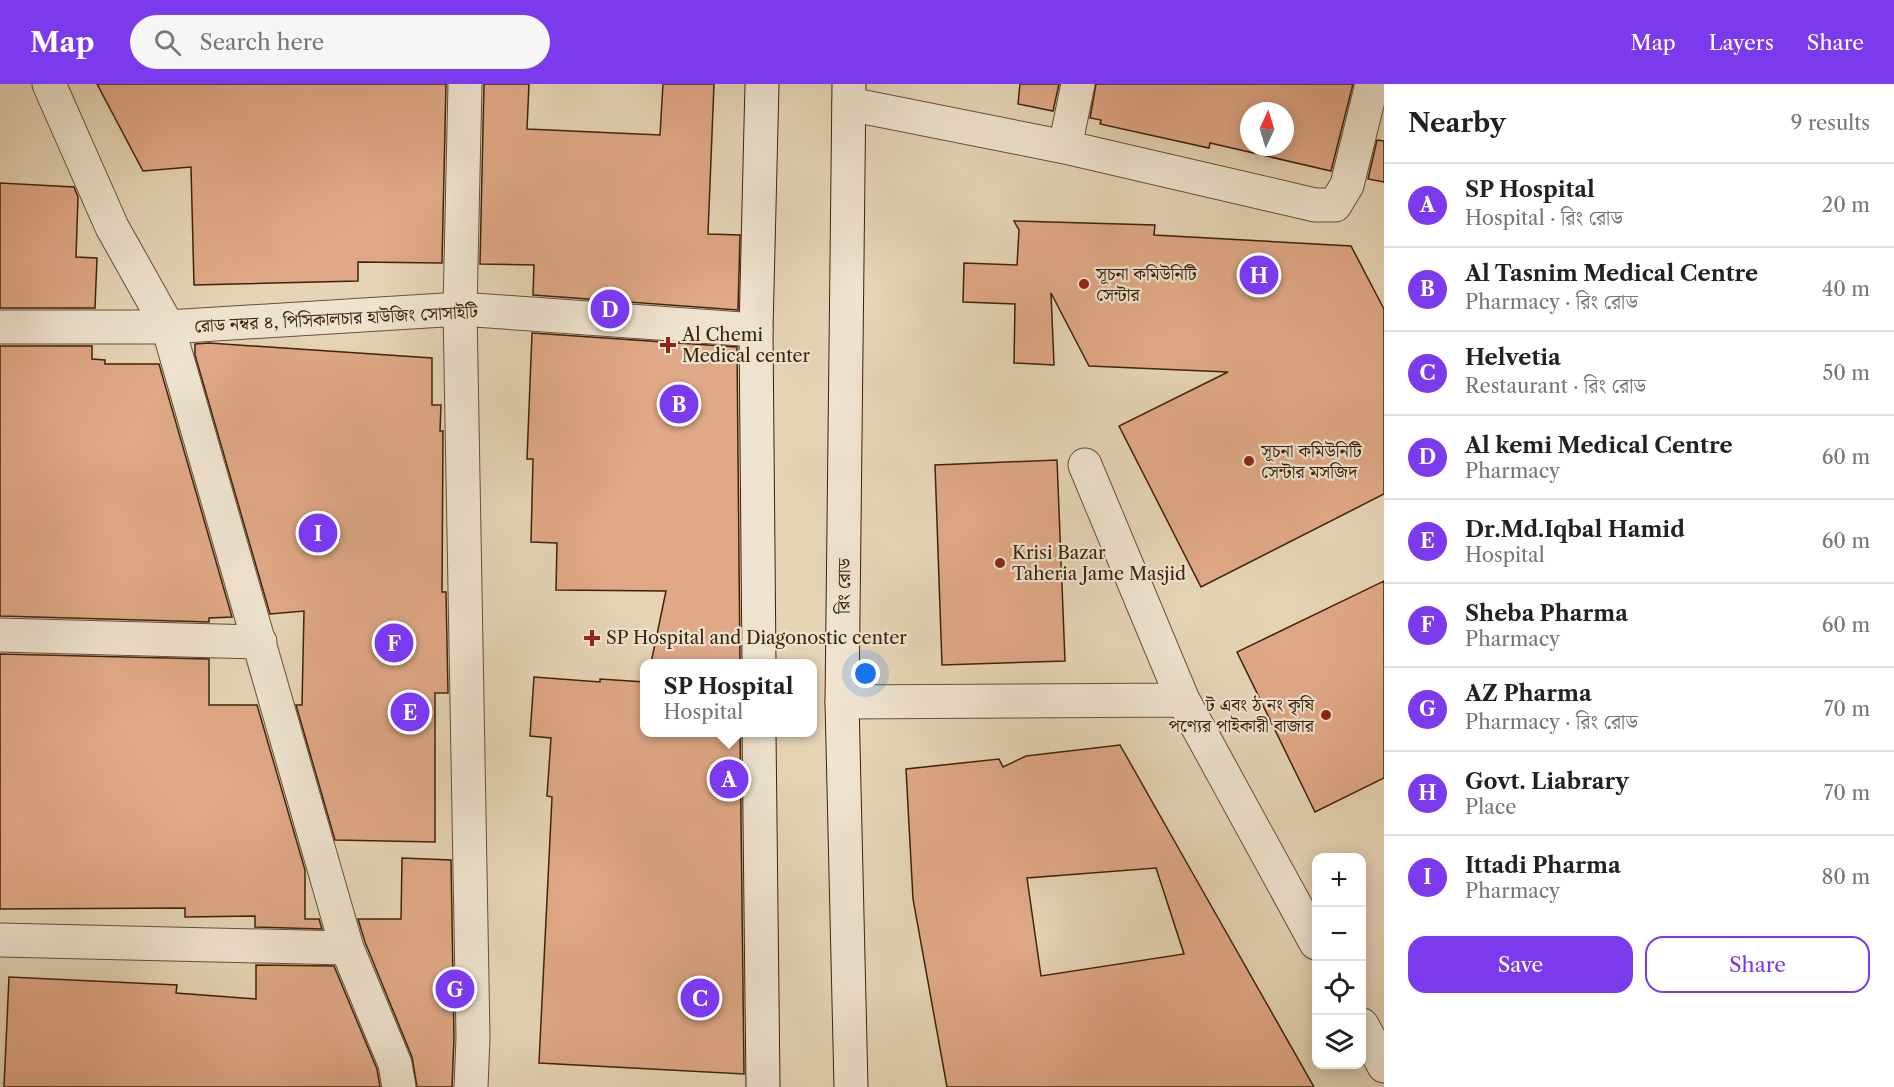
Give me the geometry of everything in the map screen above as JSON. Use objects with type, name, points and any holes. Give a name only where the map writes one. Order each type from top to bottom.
[{"type":"street","points":[[49,84],[112,227],[168,327],[347,948],[395,1064],[399,1087]]},
{"type":"street","points":[[465,84],[460,309],[473,1026],[471,1087]]},
{"type":"street","points":[[759,659],[756,330],[762,84]]},
{"type":"street","points":[[1065,147],[1078,84]]},
{"type":"street","points":[[849,94],[1316,205],[1335,205],[1347,185],[1374,100]]},
{"type":"street","name":"রিং রোড","points":[[849,94],[842,702],[851,1087]]},
{"type":"street","name":"রোড নম্বর ৪, পিসিকালচার হাউজিং সোসাইটি","points":[[0,327],[168,327],[460,309],[756,330]]},
{"type":"street","points":[[1085,465],[1183,700],[1312,934]]},
{"type":"street","points":[[0,636],[260,642]]},
{"type":"street","points":[[842,702],[1183,700]]},
{"type":"street","points":[[759,737],[763,1087]]},
{"type":"street","points":[[0,940],[347,948]]},
{"type":"street","points":[[1366,1032],[1384,1066]]},
{"type":"building","points":[[97,84],[446,84],[442,263],[358,262],[358,281],[194,285],[191,167],[143,171]]},
{"type":"building","points":[[484,84],[529,84],[527,129],[660,135],[663,84],[714,84],[708,234],[740,235],[738,310],[533,295],[534,265],[480,264]]},
{"type":"building","points":[[1020,84],[1059,84],[1053,111],[1018,104]]},
{"type":"building","points":[[1096,84],[1353,84],[1331,171],[1266,156],[1294,156],[1294,102],[1240,102],[1240,150],[1210,143],[1209,148],[1100,124],[1101,120],[1090,118]]},
{"type":"building","points":[[1377,140],[1384,141],[1384,182],[1368,179]]},
{"type":"building","points":[[0,183],[74,187],[78,197],[76,257],[97,258],[95,308],[0,308]]},
{"type":"building","points":[[1014,221],[1155,225],[1154,235],[1351,246],[1384,309],[1384,494],[1201,587],[1119,426],[1228,372],[1089,366],[1051,293],[1054,365],[1014,363],[1015,304],[963,302],[964,263],[1017,265],[1019,230]]},
{"type":"building","points":[[532,333],[737,347],[740,659],[652,659],[666,591],[556,590],[557,543],[531,542],[533,459],[527,459]]},
{"type":"building","points":[[209,343],[432,358],[432,405],[441,405],[440,431],[443,431],[442,592],[446,592],[448,693],[435,693],[435,842],[335,840],[296,705],[302,705],[304,611],[270,614],[195,355],[195,344]]},
{"type":"building","points":[[0,346],[92,346],[92,359],[105,360],[105,364],[159,364],[232,617],[209,618],[209,622],[0,616]]},
{"type":"building","name":"Krisi Bazar Taheria Jame Masjid","points":[[1057,460],[1065,661],[942,665],[935,465]]},
{"type":"building","name":"ট এবং ঠ নং কৃষি পণ্যের পাইকারী বাজার","points":[[1384,581],[1384,778],[1315,812],[1237,652]]},
{"type":"building","points":[[0,654],[209,659],[209,705],[257,705],[305,870],[305,919],[319,919],[322,929],[255,927],[255,916],[185,917],[185,908],[0,909]]},
{"type":"building","points":[[534,677],[600,682],[600,679],[640,682],[640,737],[740,737],[744,1074],[539,1063],[552,797],[547,796],[551,738],[530,736]]},
{"type":"building","points":[[1120,745],[1314,1087],[947,1087],[913,899],[906,769],[999,759],[1003,767],[1026,756]],"holes":[[[1156,868],[1184,954],[1041,976],[1027,878]]]},
{"type":"building","points":[[402,858],[451,860],[454,1038],[452,1087],[417,1087],[412,1057],[365,942],[358,919],[401,919]]},
{"type":"building","points":[[256,965],[334,966],[377,1069],[380,1087],[4,1087],[9,977],[177,985],[176,993],[256,999]]},
{"type":"place","name":"Govt. Liabrary","points":[[1259,275]]},
{"type":"place","name":"সূচনা কমিউনিটি সেন্টার","points":[[1084,284]]},
{"type":"place","name":"Al kemi Medical Centre","points":[[610,309]]},
{"type":"place","name":"Al Chemi Medical center","points":[[668,345]]},
{"type":"place","name":"Al Tasnim Medical Centre","points":[[679,404]]},
{"type":"place","name":"সূচনা কমিউনিটি সেন্টার মসজিদ","points":[[1249,461]]},
{"type":"place","name":"Ittadi Pharma","points":[[318,533]]},
{"type":"place","name":"Krisi Bazar Taheria Jame Masjid","points":[[1000,563]]},
{"type":"place","name":"SP Hospital and Diagonostic center","points":[[592,638]]},
{"type":"place","name":"Sheba Pharma","points":[[394,643]]},
{"type":"place","name":"Dr.Md.Iqbal Hamid","points":[[410,712]]},
{"type":"place","name":"ট এবং ঠ নং কৃষি পণ্যের পাইকারী বাজার","points":[[1326,715]]},
{"type":"place","name":"SP Hospital","points":[[729,779]]},
{"type":"place","name":"AZ Pharma","points":[[455,989]]},
{"type":"place","name":"Helvetia","points":[[700,998]]}]
